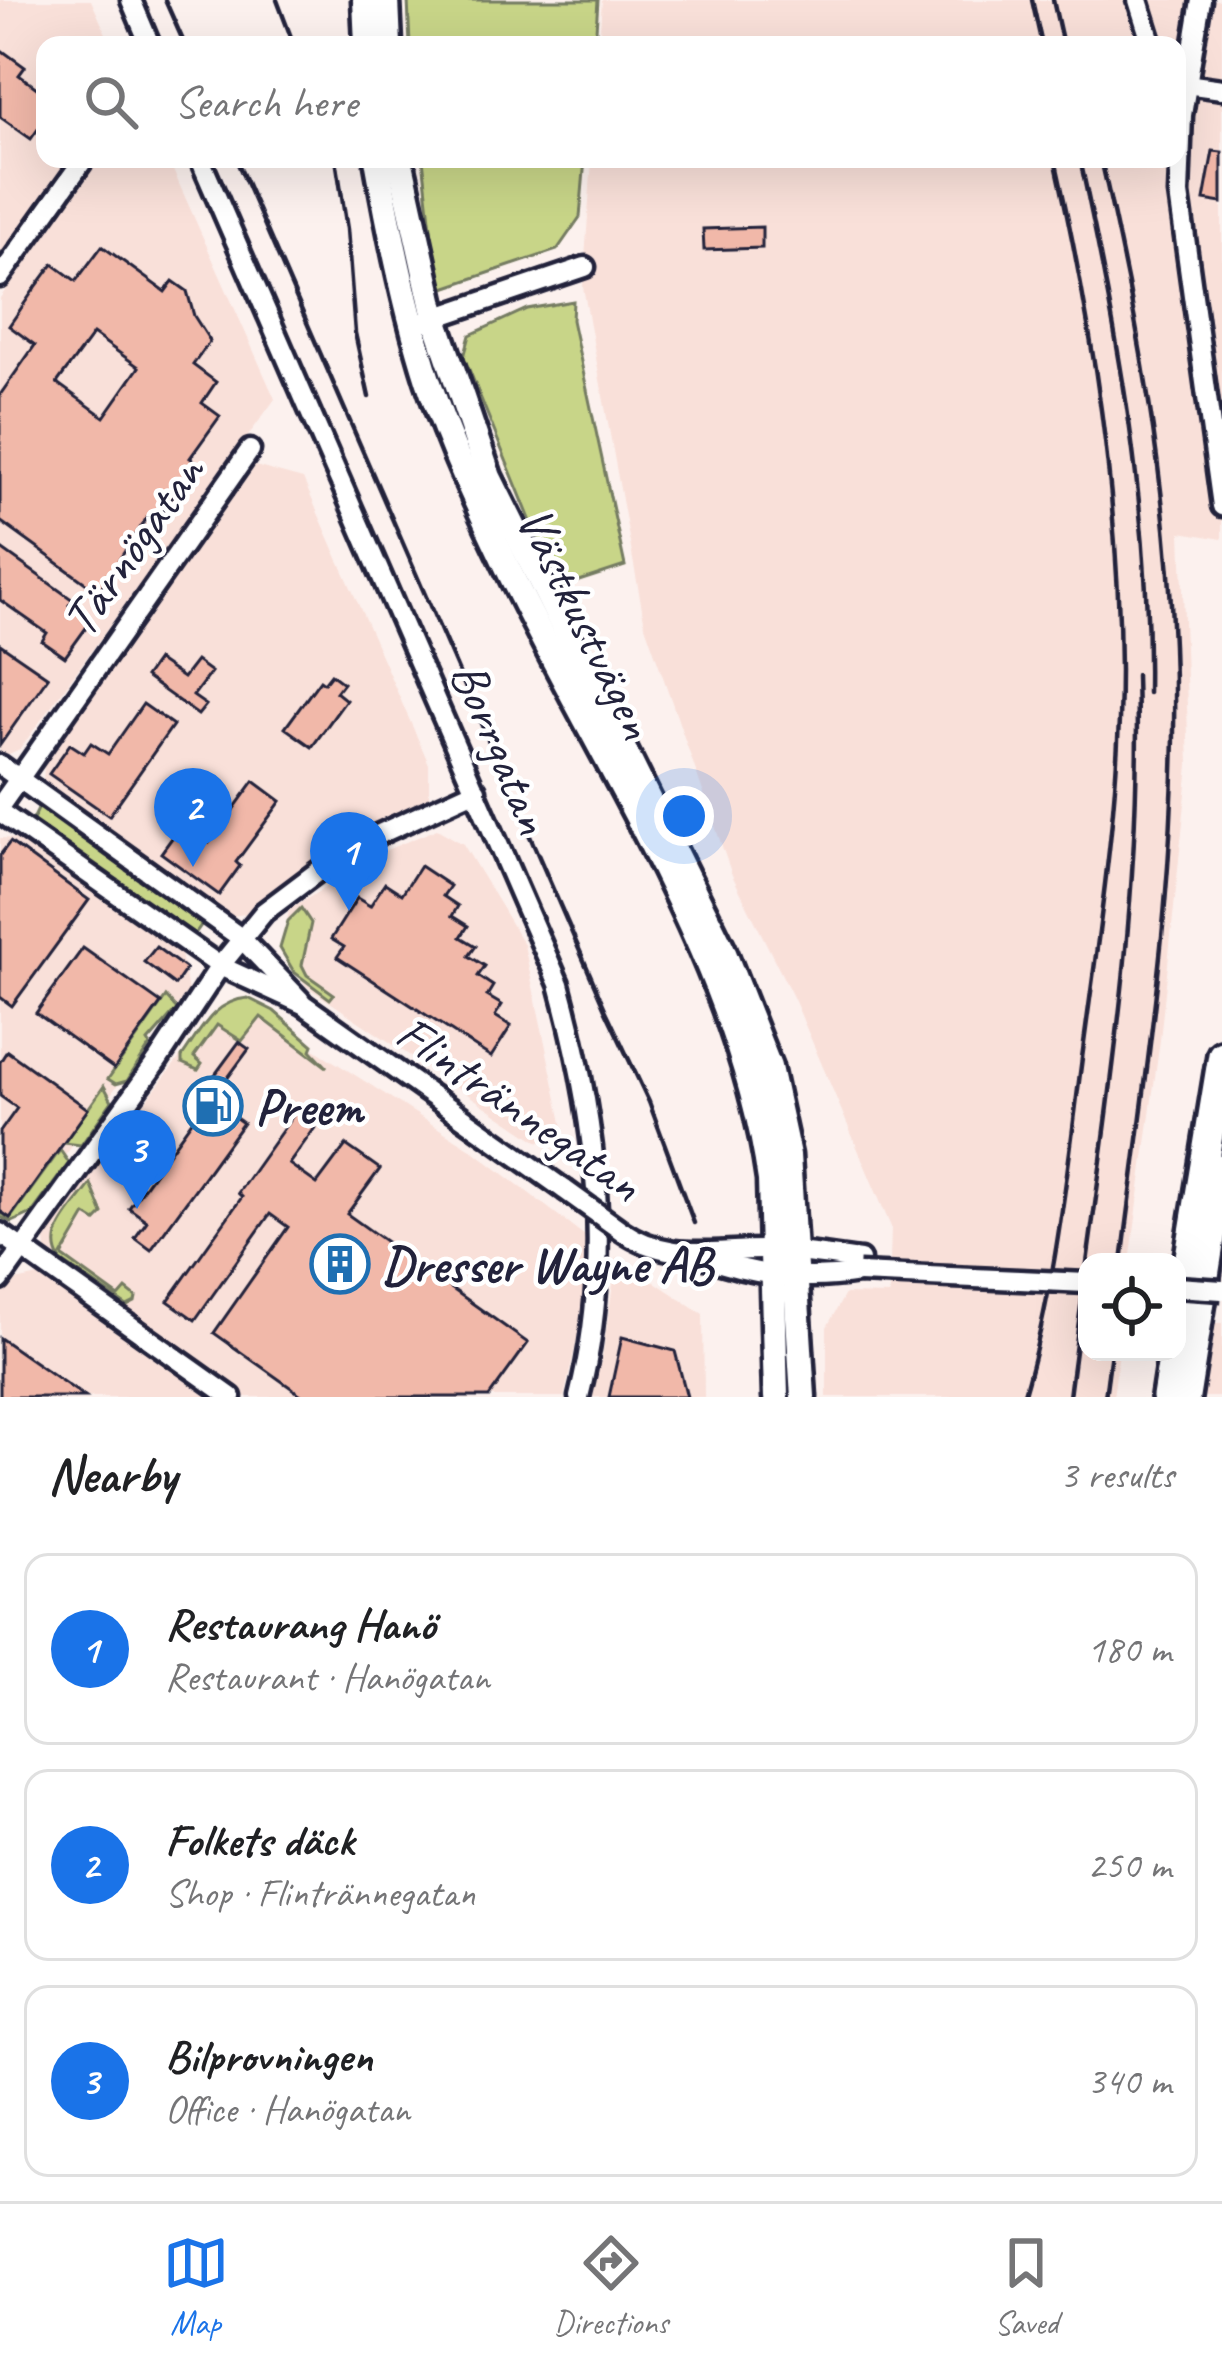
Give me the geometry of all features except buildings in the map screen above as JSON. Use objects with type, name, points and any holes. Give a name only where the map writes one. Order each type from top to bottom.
[{"type":"highway","points":[[1186,1275],[1222,1055]]},
{"type":"highway","points":[[1186,1397],[1222,1168]]},
{"type":"highway","points":[[1166,1397],[1172,1361]]},
{"type":"main road","points":[[365,0],[367,36]]},
{"type":"main road","points":[[387,0],[389,36]]},
{"type":"main road","name":"Västkustvägen","points":[[379,168],[424,322],[507,517],[748,1005],[769,1066],[788,1155],[776,1397]]},
{"type":"main road","name":"Västkustvägen","points":[[401,168],[424,322]]},
{"type":"main road","name":"Västkustvägen","points":[[785,1264],[803,1397]]},
{"type":"street","points":[[130,0],[146,36]]},
{"type":"street","points":[[1138,0],[1150,36]]},
{"type":"street","points":[[1186,63],[1201,0]]},
{"type":"street","points":[[1186,72],[1222,89]]},
{"type":"street","points":[[0,277],[78,168]]},
{"type":"street","name":"Borrgatan","points":[[204,168],[559,984],[581,1066],[592,1134],[600,1250],[595,1313],[579,1397]]},
{"type":"street","points":[[1180,168],[1179,194],[1222,506]]},
{"type":"street","points":[[424,322],[585,267]]},
{"type":"street","name":"Tärnögatan","points":[[0,809],[250,450]]},
{"type":"street","name":"Flintrännegatan","points":[[0,765],[241,938],[303,1004]]},
{"type":"street","points":[[0,1280],[220,966],[264,912],[349,848],[476,790]]},
{"type":"street","name":"Flintrännegatan","points":[[0,809],[220,966],[303,1004],[622,1231],[650,1247],[698,1255],[738,1270],[785,1264]]},
{"type":"street","points":[[0,1233],[231,1397]]},
{"type":"street","points":[[785,1264],[1078,1273]]},
{"type":"street","points":[[785,1264],[1078,1282]]},
{"type":"street","points":[[1186,1277],[1222,1279]]},
{"type":"street","points":[[1186,1288],[1222,1290]]},
{"type":"shaded area","points":[[0,0],[91,0],[107,36],[36,36],[36,168],[63,168],[0,255]]},
{"type":"shaded area","points":[[602,0],[1222,0],[1222,539],[1181,532],[1189,765],[1131,1253],[1078,1253],[1078,1361],[1118,1361],[1113,1397],[827,1397],[827,1327],[845,1294],[889,1295],[891,1227],[794,999],[732,875],[645,625],[583,287],[591,168],[1186,168],[1186,36],[600,36]]},
{"type":"shaded area","points":[[93,168],[172,168],[275,399],[20,749],[0,758],[0,298]]},
{"type":"shaded area","points":[[255,466],[303,479],[429,764],[429,801],[325,850],[244,914],[222,918],[43,782],[44,764]]},
{"type":"shaded area","points":[[437,829],[463,844],[524,945],[567,1146],[537,1141],[306,986],[282,950],[289,910],[384,851]]},
{"type":"shaded area","points":[[0,838],[20,839],[181,954],[188,991],[20,1216],[0,1218]]},
{"type":"shaded area","points":[[242,1003],[471,1149],[589,1239],[580,1325],[564,1397],[240,1397],[47,1258],[44,1232],[202,1029]]},
{"type":"shaded area","points":[[617,1257],[703,1314],[704,1397],[588,1397],[602,1359]]},
{"type":"shaded area","points":[[39,1276],[208,1397],[0,1397],[0,1296],[11,1282]]},
{"type":"shaded area","points":[[1215,1323],[1222,1323],[1222,1397],[1203,1397]]},
{"type":"green space","points":[[408,0],[598,0],[596,36],[410,36]]},
{"type":"green space","points":[[424,168],[584,168],[580,217],[557,250],[444,288],[435,263]]},
{"type":"green space","points":[[573,301],[572,320],[625,566],[558,588],[464,357],[470,335],[527,309]]},
{"type":"green space","points":[[41,803],[204,921],[192,938],[30,826]]},
{"type":"green space","points":[[301,908],[311,923],[302,965],[307,975],[334,994],[330,999],[294,972],[280,948],[288,921]]},
{"type":"green space","points":[[166,997],[177,1009],[148,1042],[127,1081],[116,1084],[108,1079]]},
{"type":"green space","points":[[248,998],[274,1011],[313,1045],[311,1050],[327,1067],[261,1017],[242,1041],[217,1025],[194,1057],[202,1064],[198,1070],[182,1063],[216,1011]]},
{"type":"green space","points":[[104,1086],[112,1101],[81,1145],[64,1143]]},
{"type":"green space","points":[[60,1150],[69,1163],[32,1213],[12,1222],[0,1217],[0,1212],[10,1219]]},
{"type":"green space","points":[[91,1184],[103,1214],[96,1221],[86,1215],[62,1256],[119,1297],[126,1289],[136,1297],[127,1306],[61,1261],[56,1251],[63,1221]]},
{"type":"railway","points":[[165,0],[181,36]]},
{"type":"railway","points":[[277,0],[291,36]]},
{"type":"railway","points":[[1032,0],[1040,36]]},
{"type":"railway","points":[[1053,0],[1061,36]]},
{"type":"railway","points":[[240,168],[649,1102],[694,1223]]},
{"type":"railway","points":[[337,168],[355,333],[369,397]]},
{"type":"railway","points":[[1023,1397],[1044,1313],[1065,1186],[1107,865],[1119,719],[1118,605],[1109,476],[1092,349],[1057,168]]},
{"type":"railway","points":[[1082,168],[1107,291],[1138,491],[1148,693]]},
{"type":"railway","points":[[1103,168],[1149,400],[1173,645],[1167,877],[1123,1253]]},
{"type":"railway","points":[[1069,1397],[1126,947],[1137,765],[1136,675]]},
{"type":"railway","points":[[1105,1397],[1110,1361]]},
{"type":"place","name":"Folkets däck","points":[[193,867]]},
{"type":"place","name":"Restaurang Hanö","points":[[349,911]]},
{"type":"place","name":"Preem","points":[[213,1106]]},
{"type":"place","name":"Bilprovningen","points":[[137,1209]]},
{"type":"place","name":"Dresser Wayne AB","points":[[340,1264]]}]
